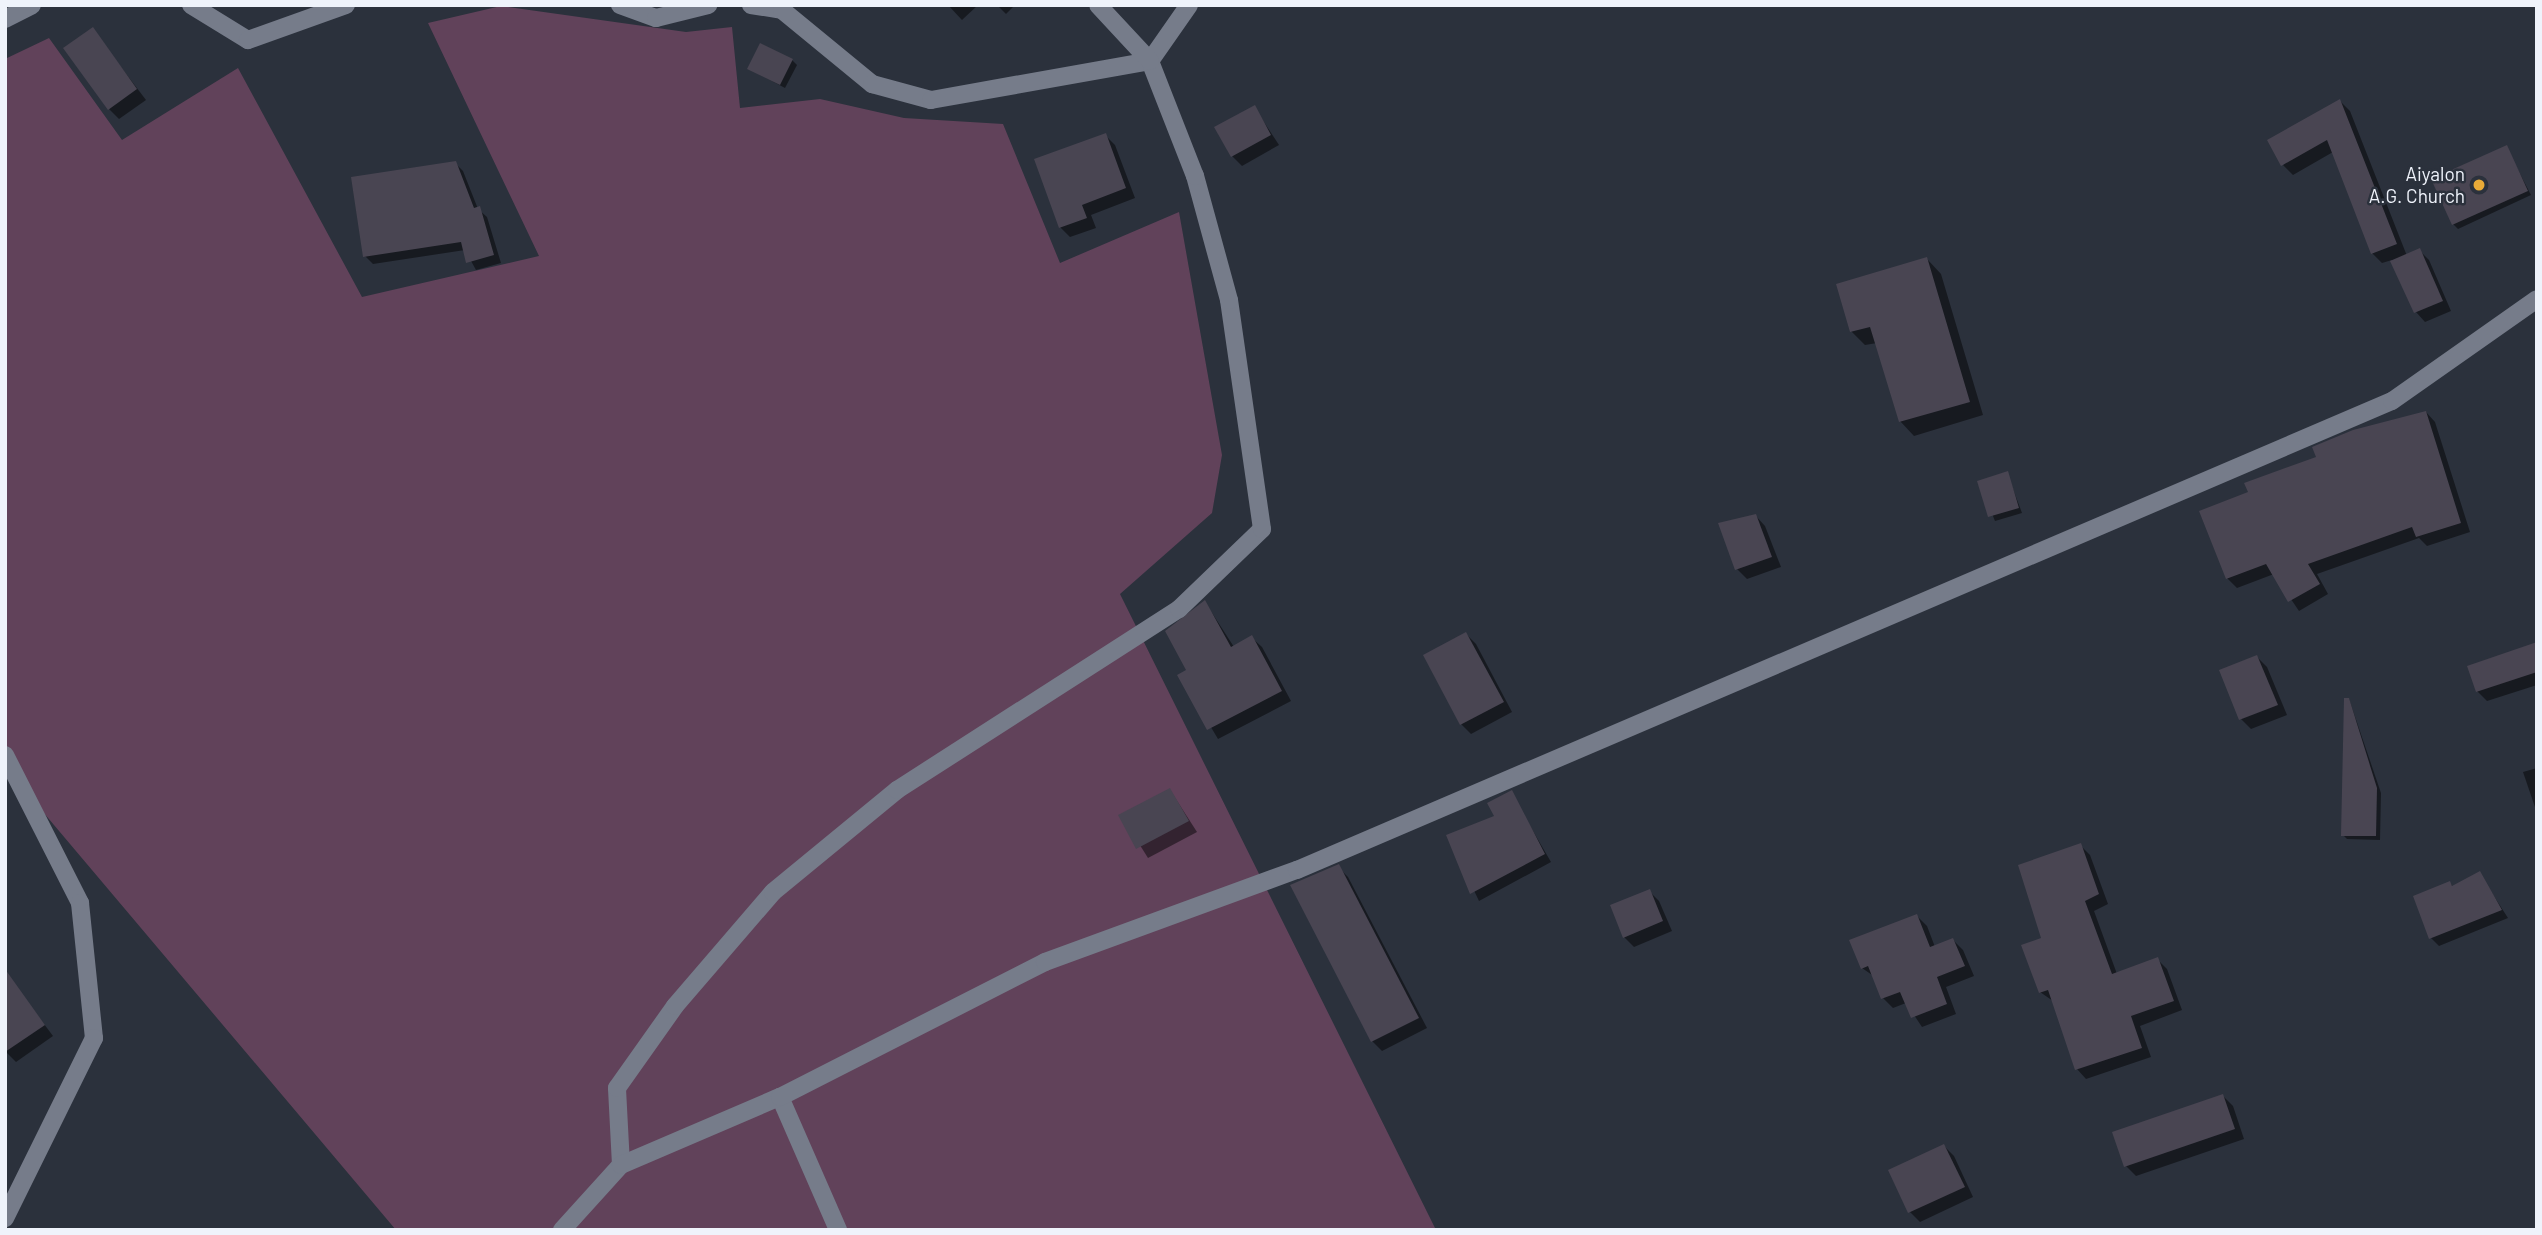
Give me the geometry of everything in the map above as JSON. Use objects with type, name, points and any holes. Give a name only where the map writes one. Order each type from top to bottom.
[{"type":"street","points":[[5,19],[32,5]]},
{"type":"street","points":[[191,5],[248,40],[346,5]]},
{"type":"street","points":[[620,5],[656,18],[708,5]]},
{"type":"street","points":[[751,5],[782,10],[872,85],[931,100],[1150,61],[1189,5]]},
{"type":"street","points":[[621,1165],[617,1088],[675,1006],[773,892],[897,790],[1179,609],[1262,529],[1229,300],[1195,176],[1150,61],[1098,5]]},
{"type":"street","points":[[562,1230],[621,1165],[780,1097],[1045,962],[1297,870],[2392,401],[2537,299]]},
{"type":"street","points":[[5,755],[80,903],[94,1038],[5,1218]]},
{"type":"street","points":[[780,1097],[838,1230]]},
{"type":"shaded area","points":[[501,6],[686,32],[732,27],[740,108],[820,99],[904,118],[1003,124],[1060,263],[1179,212],[1222,455],[1212,513],[1120,594],[1436,1230],[396,1230],[5,767],[5,59],[49,38],[122,140],[238,68],[362,297],[539,256],[428,23]]},
{"type":"building","points":[[93,27],[137,89],[108,110],[63,48]]},
{"type":"building","points":[[760,43],[793,59],[780,85],[747,69]]},
{"type":"building","points":[[2340,99],[2397,244],[2371,254],[2327,140],[2281,166],[2267,140]]},
{"type":"building","points":[[1255,105],[1271,135],[1231,157],[1214,127]]},
{"type":"building","points":[[1106,133],[1126,188],[1082,205],[1087,218],[1059,228],[1034,159]]},
{"type":"building","name":"Aiyalon A.G. Church","points":[[2507,145],[2528,191],[2452,225],[2431,179]]},
{"type":"building","points":[[456,161],[474,208],[480,206],[494,255],[466,263],[461,242],[363,257],[351,177]]},
{"type":"building","points":[[2420,248],[2443,301],[2414,313],[2390,261]]},
{"type":"building","points":[[1927,257],[1970,402],[1899,422],[1870,327],[1850,332],[1836,284]]},
{"type":"building","points":[[2426,411],[2461,523],[2416,537],[2412,527],[2308,564],[2320,584],[2288,602],[2266,564],[2226,579],[2199,511],[2248,492],[2244,483],[2316,457],[2312,447],[2353,430]]},
{"type":"building","points":[[2008,471],[2019,508],[1988,517],[1977,481]]},
{"type":"building","points":[[1756,514],[1772,557],[1735,570],[1718,523]]},
{"type":"building","points":[[1205,600],[1231,647],[1252,635],[1282,691],[1207,730],[1177,675],[1186,670],[1165,631]]},
{"type":"building","points":[[1466,632],[1504,702],[1460,725],[1423,655]]},
{"type":"building","points":[[2537,642],[2537,672],[2476,692],[2467,666]]},
{"type":"building","points":[[2257,655],[2278,705],[2239,720],[2219,670]]},
{"type":"building","points":[[2344,698],[2349,698],[2377,788],[2376,836],[2341,836]]},
{"type":"building","points":[[1170,788],[1189,821],[1136,849],[1118,815]]},
{"type":"building","points":[[1512,790],[1545,854],[1470,894],[1446,835],[1494,816],[1487,803]]},
{"type":"building","points":[[2081,843],[2099,894],[2085,901],[2112,974],[2158,957],[2174,1001],[2131,1016],[2142,1048],[2075,1070],[2048,990],[2039,993],[2021,945],[2041,938],[2018,865]]},
{"type":"building","points":[[1339,864],[1419,1018],[1371,1042],[1290,885]]},
{"type":"building","points":[[2480,871],[2502,910],[2429,939],[2413,896],[2450,881],[2452,886]]},
{"type":"building","points":[[1650,889],[1663,921],[1623,938],[1610,905]]},
{"type":"building","points":[[1917,914],[1930,947],[1953,938],[1965,966],[1937,977],[1947,1004],[1911,1018],[1900,992],[1881,999],[1868,966],[1861,969],[1849,940]]},
{"type":"building","points":[[5,969],[45,1025],[5,1052]]},
{"type":"building","points":[[2223,1094],[2235,1129],[2124,1167],[2112,1132]]},
{"type":"building","points":[[1944,1144],[1965,1187],[1908,1213],[1888,1170]]},
{"type":"place","name":"Aiyalon A.G. Church","points":[[2479,185]]}]
